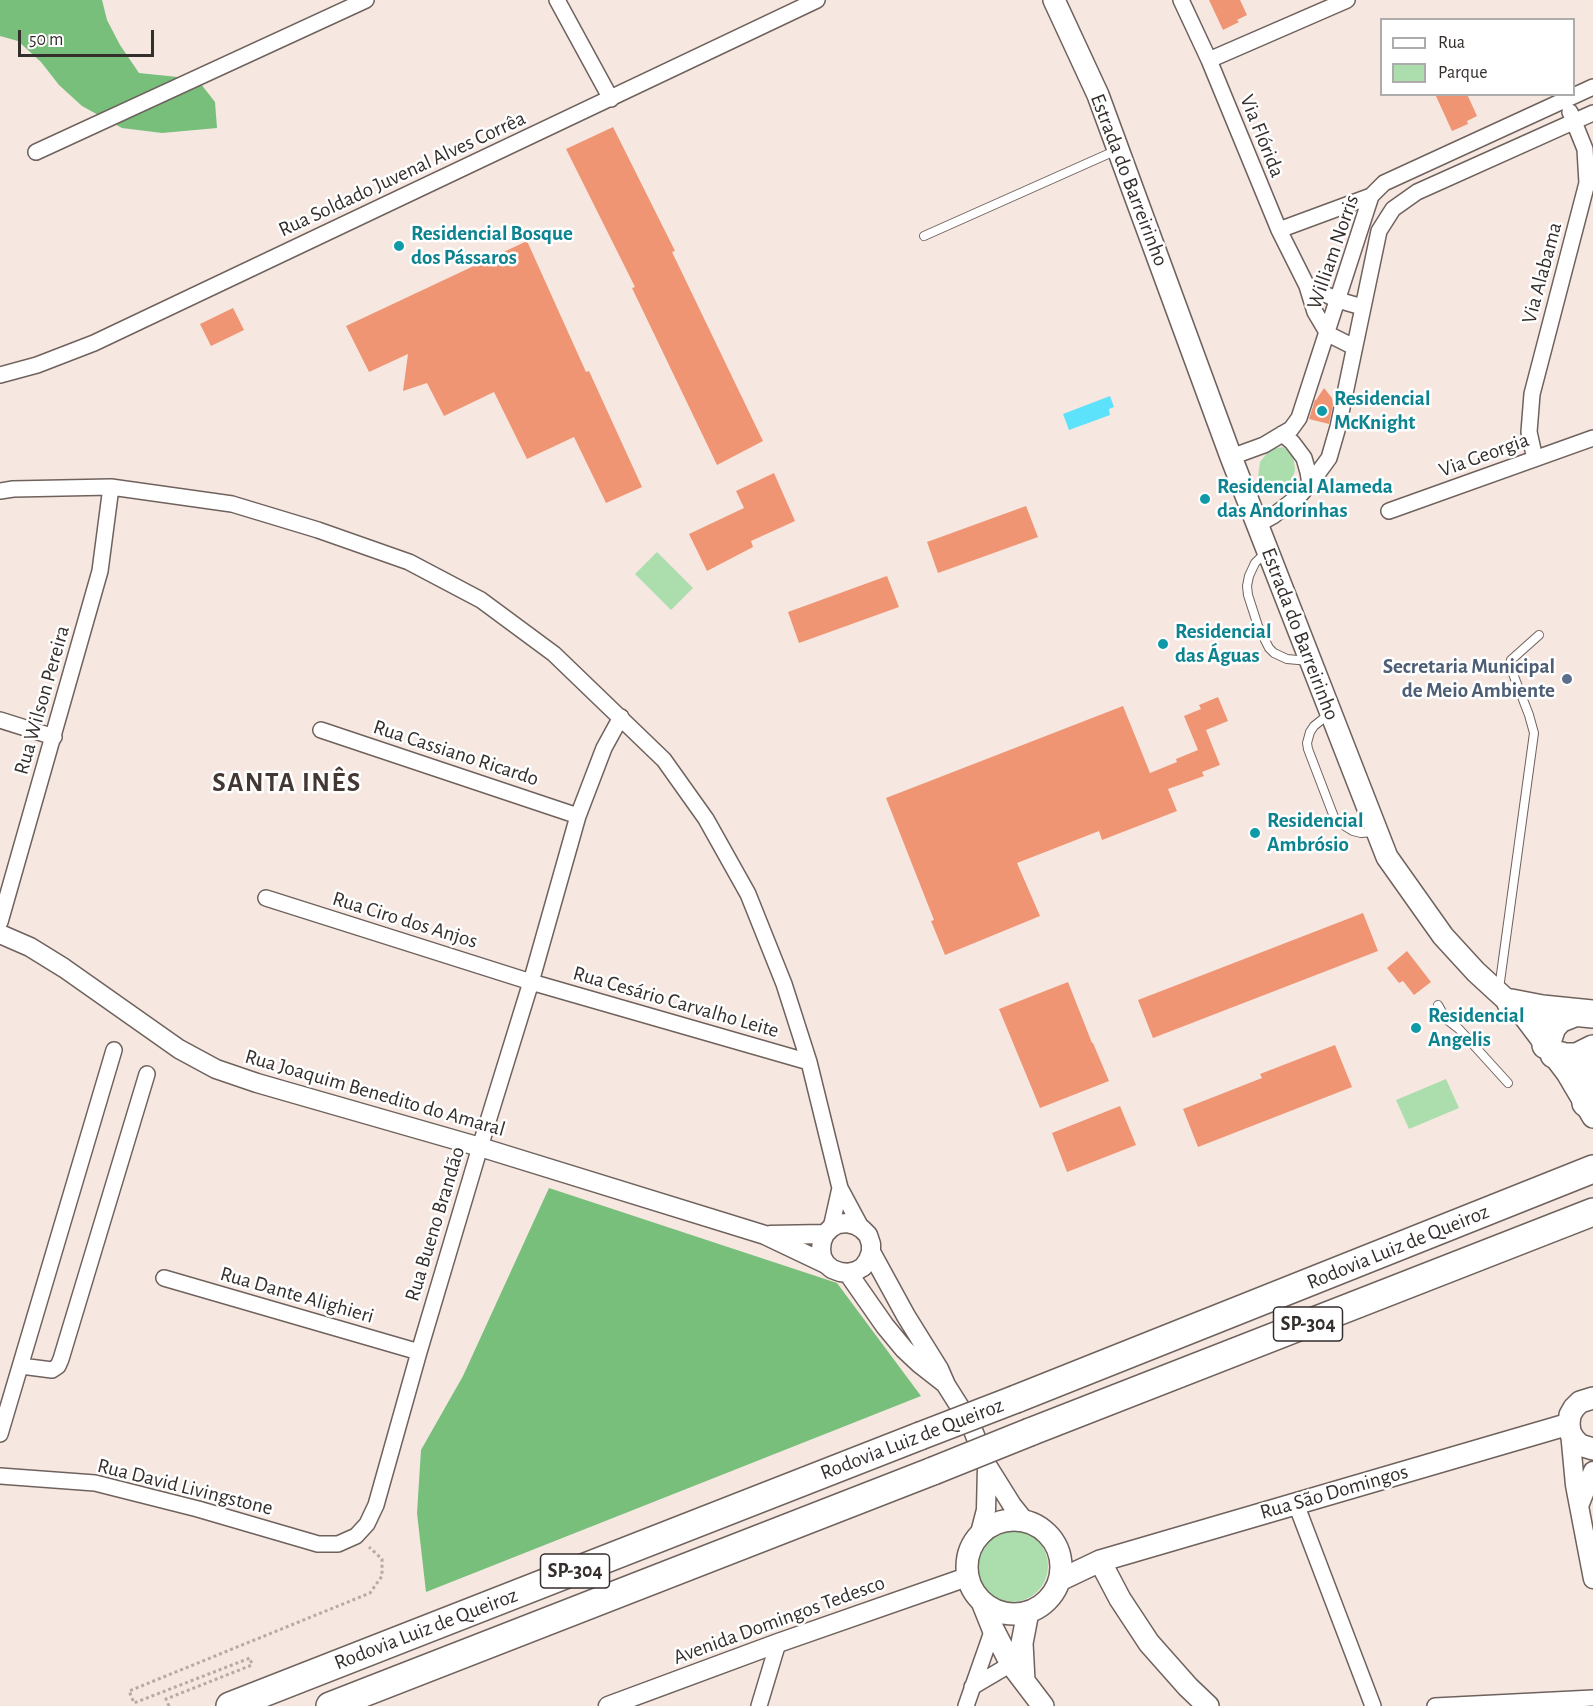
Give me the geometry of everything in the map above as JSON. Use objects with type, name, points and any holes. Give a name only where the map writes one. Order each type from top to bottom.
[{"type":"highway","points":[[1505,997],[1542,1010],[1583,1014]]},
{"type":"highway","points":[[1583,1014],[1559,1019],[1552,1027],[1550,1049],[1565,1058],[1577,1057],[1593,1049]]},
{"type":"highway","points":[[1589,1110],[1586,1076],[1593,1058]]},
{"type":"highway","name":"Rodovia Luiz de Queiroz","points":[[230,1706],[1016,1399],[1593,1169]]},
{"type":"highway","name":"Rodovia Luiz de Queiroz","points":[[330,1706],[1589,1214]]},
{"type":"main road","name":"Estrada do Barreirinho","points":[[1054,0],[1098,95],[1257,525],[1387,857],[1443,936],[1476,972],[1524,1016],[1550,1049],[1589,1110]]},
{"type":"main road","points":[[1593,1398],[1580,1402],[1570,1415],[1570,1428],[1574,1439],[1580,1445],[1593,1449]]},
{"type":"main road","name":"Rua São Domingos","points":[[1060,1580],[1100,1562],[1296,1504],[1570,1428]]},
{"type":"main road","points":[[983,1604],[997,1611],[1013,1614],[1028,1612],[1042,1605],[1053,1594],[1060,1580],[1062,1564],[1058,1549],[1050,1536],[1038,1526],[1024,1520],[1008,1519],[993,1524],[980,1533],[971,1546],[966,1561],[967,1577],[973,1592],[983,1604],[993,1629],[1017,1662],[1024,1682],[1043,1706]]},
{"type":"main road","points":[[1058,1549],[1100,1562],[1120,1599],[1149,1643],[1188,1688],[1208,1706]]},
{"type":"main road","points":[[1017,1662],[1028,1612]]},
{"type":"street","points":[[36,152],[366,0]]},
{"type":"street","points":[[557,0],[611,99]]},
{"type":"street","name":"Rua Soldado Juvenal Alves Corrêa","points":[[0,375],[37,365],[94,343],[817,0]]},
{"type":"street","name":"Via Flórida","points":[[1181,0],[1209,60],[1279,230],[1307,286],[1315,312],[1328,334]]},
{"type":"street","points":[[1209,60],[1347,0]]},
{"type":"street","name":"William Norris","points":[[1575,95],[1593,87]]},
{"type":"street","name":"William Norris","points":[[1282,434],[1291,429],[1299,418],[1371,196],[1384,183],[1573,96]]},
{"type":"street","name":"Via Alabama","points":[[1535,459],[1529,432],[1532,394],[1587,183],[1585,149],[1575,121],[1564,100]]},
{"type":"street","name":"William Norris","points":[[1257,525],[1300,495],[1329,458],[1338,427],[1378,231],[1393,209],[1417,192],[1593,113]]},
{"type":"street","points":[[1279,230],[1371,196]]},
{"type":"street","points":[[1307,286],[1338,300],[1362,307]]},
{"type":"street","points":[[1328,334],[1354,348]]},
{"type":"street","points":[[1232,457],[1264,445],[1282,434],[1292,442],[1304,458],[1310,484]]},
{"type":"street","name":"Via Georgia","points":[[1389,511],[1593,438]]},
{"type":"street","points":[[0,491],[111,487],[232,504],[318,530],[409,562],[481,600],[554,654],[664,760],[706,819],[748,894],[784,984],[809,1062],[840,1188],[862,1229]]},
{"type":"street","name":"Rua Wilson Pereira","points":[[0,922],[99,571],[111,487]]},
{"type":"street","name":"Rua Bueno Brandão","points":[[357,1536],[367,1524],[376,1505],[578,816],[604,748],[621,717]]},
{"type":"street","points":[[0,720],[54,737]]},
{"type":"street","name":"Rua Cassiano Ricardo","points":[[321,730],[578,816]]},
{"type":"street","name":"Rua Ciro dos Anjos","points":[[266,898],[531,982]]},
{"type":"street","name":"Rua Joaquim Benedito do Amaral","points":[[0,934],[30,947],[64,968],[179,1049],[216,1069],[765,1235],[826,1264]]},
{"type":"street","name":"Rua Cesário Carvalho Leite","points":[[531,982],[809,1062]]},
{"type":"street","points":[[0,1434],[114,1050]]},
{"type":"street","points":[[21,1366],[52,1370],[58,1366],[147,1074]]},
{"type":"street","points":[[828,1231],[838,1224],[847,1223],[862,1229],[868,1235],[871,1252],[863,1267],[848,1273],[840,1272],[826,1264],[822,1257],[821,1249],[840,1188]]},
{"type":"street","name":"Rua Joaquim Benedito do Amaral","points":[[765,1235],[828,1231]]},
{"type":"street","points":[[871,1252],[970,1423],[987,1465],[1024,1520]]},
{"type":"street","points":[[848,1273],[904,1349],[946,1385]]},
{"type":"street","name":"Rua Dante Alighieri","points":[[164,1278],[419,1352]]},
{"type":"street","points":[[1570,1428],[1575,1485],[1593,1579]]},
{"type":"street","points":[[980,1533],[986,1510],[987,1465]]},
{"type":"street","points":[[1579,1506],[1593,1471]]},
{"type":"street","name":"Rua David Livingstone","points":[[0,1476],[95,1483],[198,1509],[318,1544],[338,1544],[357,1536]]},
{"type":"street","points":[[1296,1504],[1373,1706]]},
{"type":"street","name":"Avenida Domingos Tedesco","points":[[608,1706],[778,1643],[967,1577]]},
{"type":"street","points":[[966,1706],[993,1629]]},
{"type":"street","points":[[759,1706],[778,1643]]},
{"type":"street","points":[[972,1687],[1017,1662]]},
{"type":"street","points":[[1435,1706],[1593,1698]]},
{"type":"lane","points":[[924,236],[1118,150]]},
{"type":"lane","points":[[1268,551],[1255,563],[1247,585],[1250,604],[1258,626],[1269,648],[1279,656],[1310,661]]},
{"type":"lane","points":[[1505,997],[1534,733],[1509,666],[1512,660],[1539,635]]},
{"type":"lane","points":[[1331,713],[1314,726],[1307,743],[1334,817],[1353,831],[1369,833],[1377,831]]},
{"type":"lane","points":[[1438,1005],[1446,1019],[1459,1029],[1508,1083]]},
{"type":"path","points":[[169,1706],[166,1699],[252,1665],[250,1658],[134,1703],[129,1690],[370,1593],[382,1576],[382,1559],[357,1536]]},
{"type":"green space","points":[[0,0],[102,0],[107,20],[139,73],[197,79],[215,102],[217,128],[162,133],[122,128],[82,106],[18,41],[0,36]]},
{"type":"green space","points":[[1283,447],[1293,455],[1295,470],[1288,489],[1279,494],[1270,495],[1258,477],[1260,462],[1268,452]]},
{"type":"green space","points":[[657,552],[693,588],[671,610],[635,574]]},
{"type":"green space","points":[[1446,1079],[1459,1108],[1409,1129],[1396,1100]]},
{"type":"green space","points":[[549,1188],[837,1283],[921,1396],[426,1592],[417,1513],[421,1450],[463,1376]]},
{"type":"green space","points":[[1012,1530],[1032,1536],[1042,1546],[1048,1566],[1042,1586],[1032,1596],[1012,1602],[992,1596],[982,1586],[976,1566],[982,1546],[992,1536]]},
{"type":"water","points":[[1110,396],[1114,407],[1109,409],[1110,415],[1069,430],[1063,414]]},
{"type":"building","points":[[1209,0],[1240,0],[1247,15],[1223,30]]},
{"type":"building","points":[[1436,96],[1468,96],[1477,116],[1467,121],[1468,124],[1452,131]]},
{"type":"building","points":[[613,127],[675,251],[672,252],[763,441],[717,465],[632,288],[635,287],[566,149]]},
{"type":"building","points":[[527,241],[586,372],[589,371],[642,487],[606,503],[574,437],[527,459],[494,392],[444,416],[427,383],[403,391],[408,354],[369,372],[346,326]]},
{"type":"building","points":[[233,308],[244,330],[211,346],[200,324]]},
{"type":"building","name":"Residencial McKnight","points":[[1324,388],[1332,398],[1333,405],[1329,424],[1309,419],[1315,400]]},
{"type":"building","points":[[774,473],[795,521],[751,541],[753,547],[707,571],[689,534],[744,508],[736,491]]},
{"type":"building","points":[[1026,506],[1038,537],[938,573],[927,542]]},
{"type":"building","points":[[887,576],[899,607],[799,643],[788,612]]},
{"type":"building","points":[[1218,697],[1228,721],[1206,730],[1220,765],[1202,772],[1204,776],[1168,789],[1177,811],[1102,840],[1099,831],[1017,863],[1040,916],[945,955],[931,921],[934,920],[886,798],[1123,706],[1150,773],[1198,750],[1184,716],[1201,709],[1199,705]]},
{"type":"building","points":[[1363,913],[1378,951],[1153,1038],[1138,1000]]},
{"type":"building","points":[[1407,951],[1431,982],[1414,995],[1403,981],[1399,983],[1387,968]]},
{"type":"building","points":[[1068,982],[1109,1081],[1040,1108],[999,1009]]},
{"type":"building","points":[[1335,1045],[1352,1087],[1198,1147],[1183,1109],[1262,1078],[1260,1074]]},
{"type":"building","points":[[1120,1106],[1136,1145],[1067,1172],[1052,1133]]},
{"type":"place","name":"Residencial Bosque dos Pássaros","points":[[399,246]]},
{"type":"place","name":"Residencial McKnight","points":[[1322,411]]},
{"type":"place","name":"Residencial Alameda das Andorinhas","points":[[1205,499]]},
{"type":"place","name":"Residencial das Águas","points":[[1163,644]]},
{"type":"place","name":"Secretaria Municipal de Meio Ambiente","points":[[1567,679]]},
{"type":"place","name":"Residencial Ambrósio","points":[[1255,833]]},
{"type":"place","name":"Residencial Angelis","points":[[1416,1028]]},
{"type":"district","name":"SANTA INÊS","points":[[287,783]]}]
